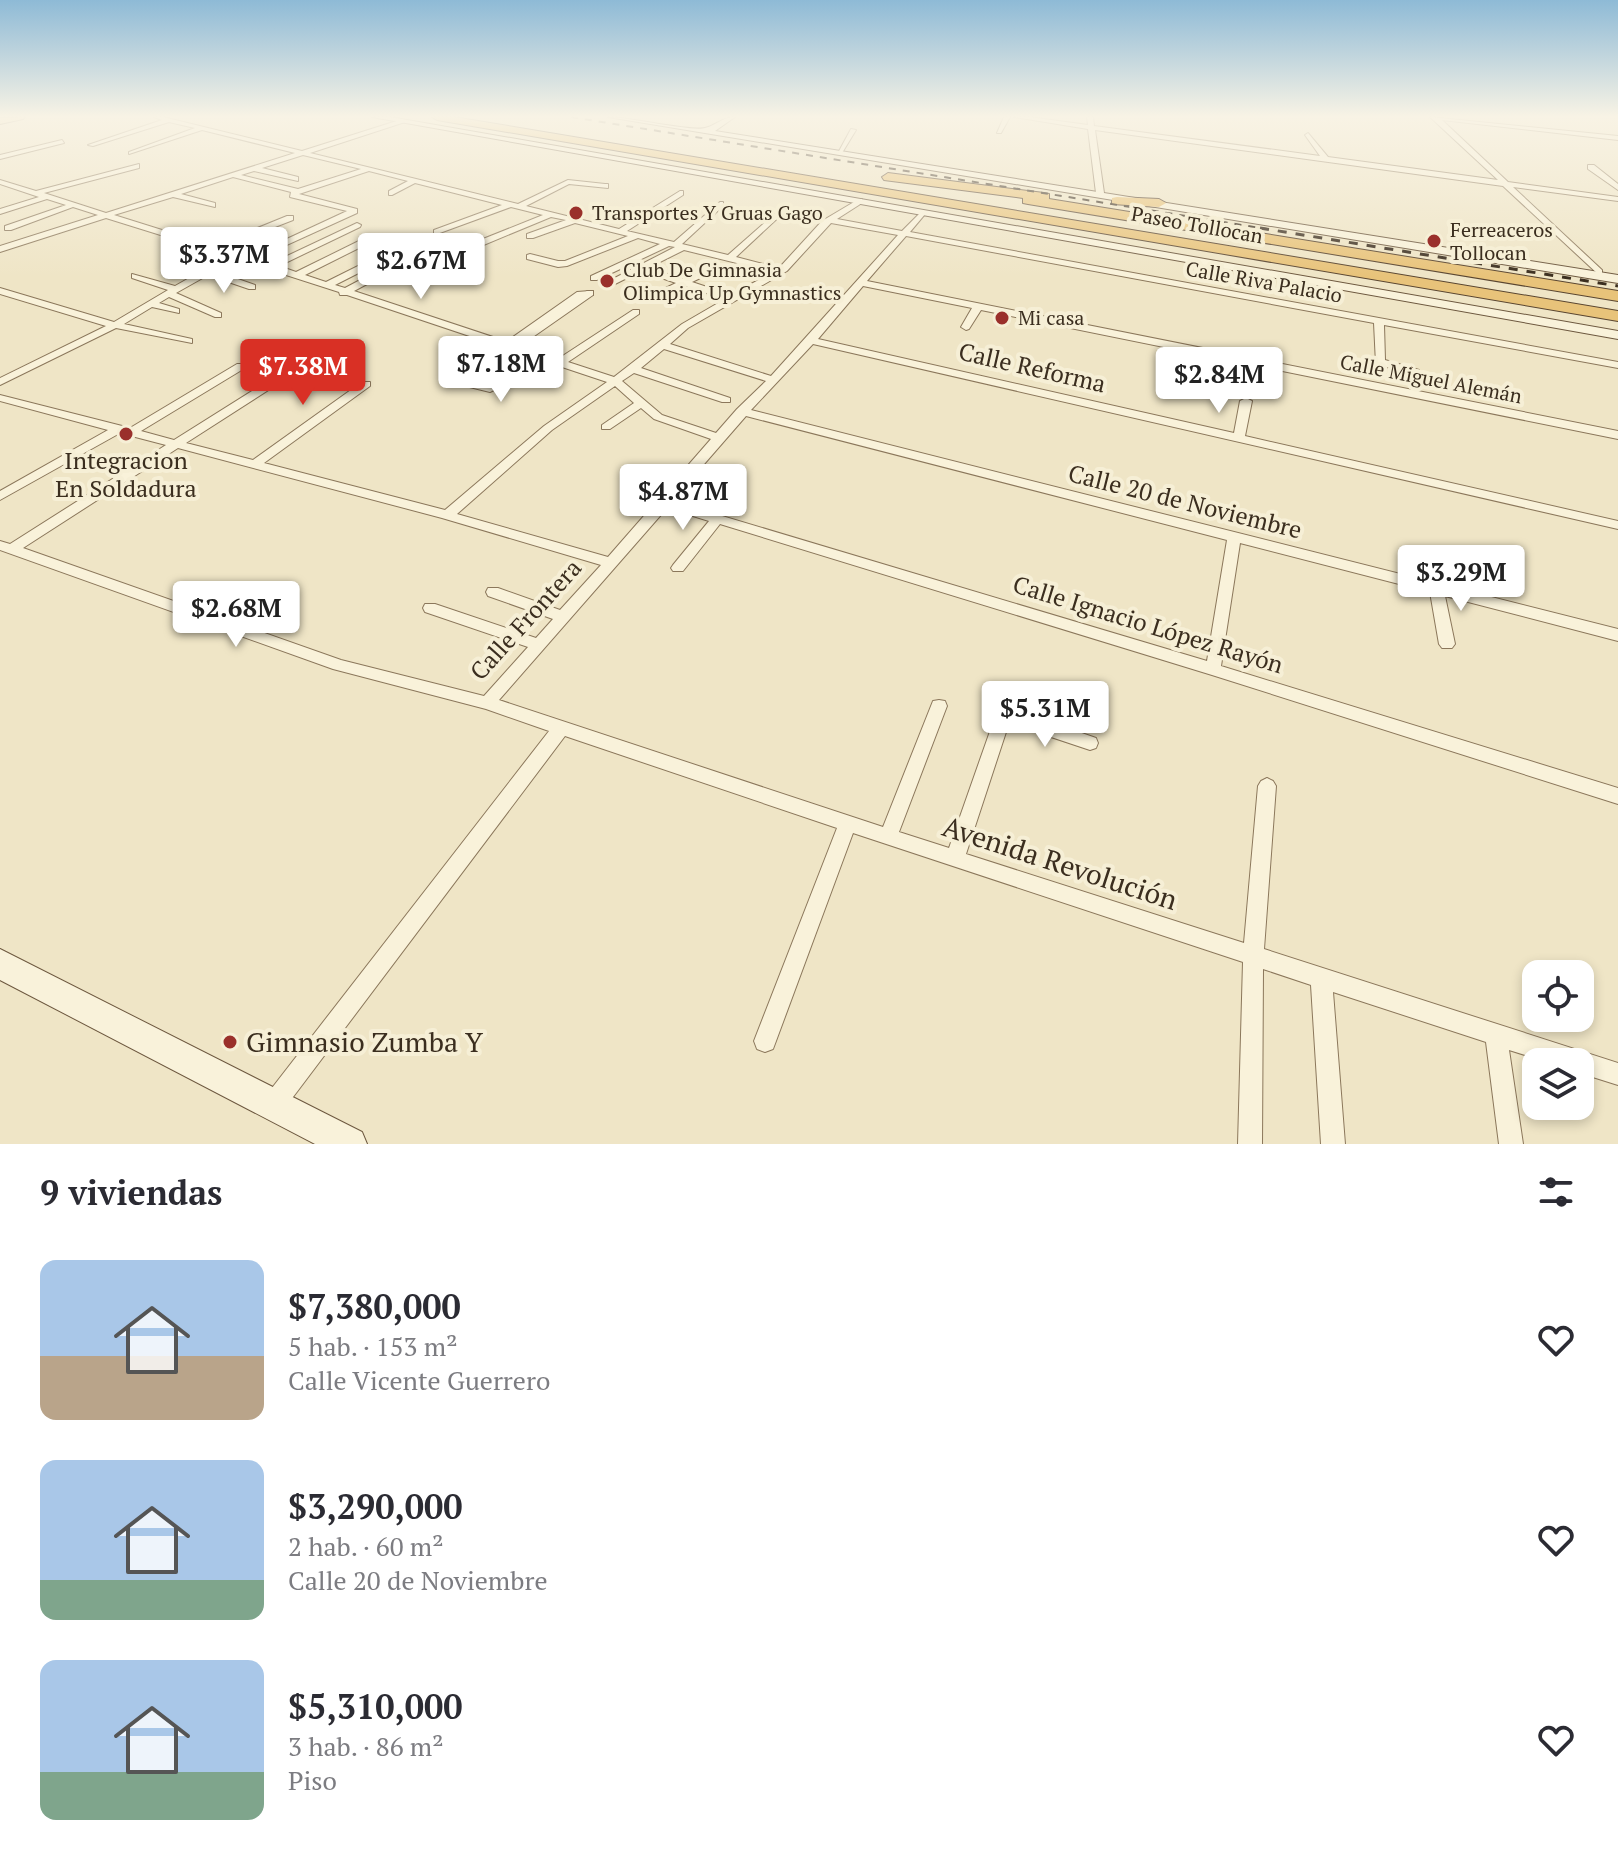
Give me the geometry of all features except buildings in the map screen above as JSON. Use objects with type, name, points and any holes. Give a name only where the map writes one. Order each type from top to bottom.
[{"type":"highway","points":[[687,170],[699,174]]},
{"type":"highway","name":"Paseo Tollocan","points":[[756,170],[1618,316]]},
{"type":"highway","name":"Paseo Tollocan","points":[[872,174],[1426,265],[1618,293]]},
{"type":"highway","points":[[888,177],[1021,195],[1159,203]]},
{"type":"highway","points":[[829,196],[1010,213]]},
{"type":"highway","points":[[1145,236],[1331,275],[1618,322]]},
{"type":"main road","points":[[679,170],[1618,332]]},
{"type":"main road","points":[[957,170],[1618,277]]},
{"type":"main road","points":[[1095,243],[1331,275]]},
{"type":"main road","points":[[1437,249],[1618,277]]},
{"type":"main road","points":[[0,964],[350,1144]]},
{"type":"street","points":[[35,193],[120,170]]},
{"type":"street","points":[[0,249],[246,170]]},
{"type":"street","points":[[261,170],[295,179]]},
{"type":"street","points":[[248,260],[354,211],[292,195],[365,170]]},
{"type":"street","points":[[375,170],[541,211],[576,224]]},
{"type":"street","points":[[1097,170],[1100,193]]},
{"type":"street","points":[[1402,170],[1618,199]]},
{"type":"street","points":[[1492,170],[1599,272]]},
{"type":"street","points":[[1595,170],[1618,188]]},
{"type":"street","points":[[233,175],[299,192]]},
{"type":"street","points":[[337,179],[348,183]]},
{"type":"street","points":[[392,193],[416,180]]},
{"type":"street","points":[[0,182],[297,275],[343,293],[615,381],[652,414],[718,438]]},
{"type":"street","points":[[437,232],[515,205],[568,182],[605,186]]},
{"type":"street","points":[[621,231],[680,193]]},
{"type":"street","points":[[172,194],[212,205]]},
{"type":"street","points":[[0,212],[47,197]]},
{"type":"street","points":[[149,201],[169,207]]},
{"type":"street","points":[[447,515],[548,428],[633,369],[696,318],[781,271],[830,220],[859,201]]},
{"type":"street","points":[[4,226],[69,204]]},
{"type":"street","points":[[606,285],[641,268],[676,245],[720,204]]},
{"type":"street","points":[[460,242],[541,211]]},
{"type":"street","points":[[730,258],[778,213]]},
{"type":"street","name":"Calle Frontera","points":[[487,703],[741,411],[811,340],[922,213]]},
{"type":"street","points":[[471,247],[552,214]]},
{"type":"street","points":[[212,249],[290,218]]},
{"type":"street","name":"Calle Riva Palacio","points":[[830,220],[1618,365]]},
{"type":"street","points":[[530,236],[589,223],[781,271]]},
{"type":"street","points":[[271,267],[357,225]]},
{"type":"street","points":[[553,252],[535,258],[567,263],[638,235]]},
{"type":"street","points":[[297,275],[372,238]]},
{"type":"street","points":[[343,293],[433,245]]},
{"type":"street","points":[[594,278],[676,245]]},
{"type":"street","points":[[325,286],[397,250]]},
{"type":"street","points":[[0,382],[115,325],[234,256]]},
{"type":"street","points":[[641,268],[730,298]]},
{"type":"street","points":[[646,301],[712,269]]},
{"type":"street","points":[[206,271],[252,287]]},
{"type":"street","points":[[135,276],[218,315]]},
{"type":"street","name":"Calle Miguel Alemán","points":[[861,283],[1618,435]]},
{"type":"street","points":[[0,291],[115,325],[188,341]]},
{"type":"street","points":[[508,347],[590,293]]},
{"type":"street","points":[[150,304],[176,311]]},
{"type":"street","points":[[966,327],[978,306]]},
{"type":"street","points":[[445,378],[480,388],[494,388],[553,362],[636,312]]},
{"type":"street","points":[[1379,321],[1380,362],[1415,372]]},
{"type":"street","name":"Calle Reforma","points":[[811,340],[1618,525]]},
{"type":"street","points":[[663,345],[772,380]]},
{"type":"street","points":[[132,432],[241,366]]},
{"type":"street","points":[[6,547],[178,444],[294,369]]},
{"type":"street","points":[[633,369],[726,400]]},
{"type":"street","points":[[254,465],[366,384]]},
{"type":"street","points":[[0,398],[447,515],[611,563]]},
{"type":"street","points":[[1239,438],[1246,401]]},
{"type":"street","points":[[606,427],[640,404]]},
{"type":"street","name":"Calle 20 de Noviembre","points":[[741,411],[1618,635]]},
{"type":"street","points":[[665,436],[676,425]]},
{"type":"street","points":[[0,496],[118,429]]},
{"type":"street","name":"Calle Ignacio López Rayón","points":[[664,503],[1213,669],[1618,796]]},
{"type":"street","points":[[678,568],[717,520]]},
{"type":"street","points":[[1213,669],[1234,537]]},
{"type":"street","name":"Avenida Revolución","points":[[6,547],[339,665],[487,703],[1618,1074]]},
{"type":"street","points":[[1437,589],[1447,644]]},
{"type":"street","points":[[493,592],[563,617]]},
{"type":"street","points":[[430,608],[539,645]]},
{"type":"street","points":[[888,836],[939,706]]},
{"type":"street","points":[[955,859],[1003,717],[1013,716],[1090,743]]},
{"type":"street","points":[[273,1105],[561,728]]},
{"type":"street","points":[[1250,1144],[1253,956],[1267,786]]},
{"type":"street","points":[[765,1041],[848,823]]},
{"type":"street","points":[[1321,977],[1333,1144]]},
{"type":"street","points":[[1496,1034],[1511,1144]]},
{"type":"railway","points":[[903,170],[1273,230]]},
{"type":"railway","points":[[1260,228],[1618,286]]},
{"type":"place","name":"Transportes Y Gruas Gago","points":[[576,213]]},
{"type":"place","name":"Ferreaceros Tollocan","points":[[1434,241]]},
{"type":"place","name":"Club De Gimnasia Olimpica Up Gymnastics","points":[[607,281]]},
{"type":"place","name":"Mi casa","points":[[1002,318]]},
{"type":"place","name":"Integracion En Soldadura","points":[[126,434]]},
{"type":"place","name":"Gimnasio Zumba Y","points":[[230,1042]]}]
